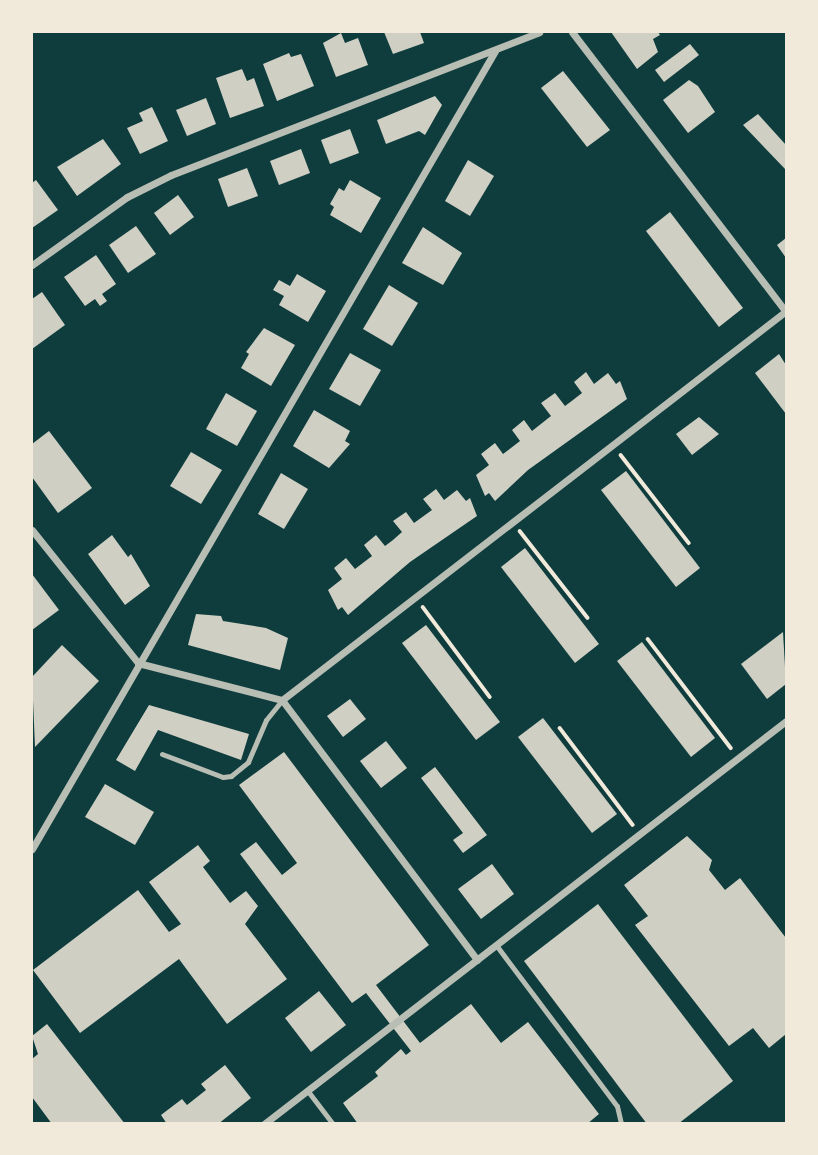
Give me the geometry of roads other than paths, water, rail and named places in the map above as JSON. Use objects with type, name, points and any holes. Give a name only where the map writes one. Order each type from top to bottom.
[{"type":"street","points":[[32,265],[127,197],[171,175],[539,32]]},
{"type":"street","points":[[282,700],[786,312],[572,32]]},
{"type":"street","points":[[32,849],[495,51]]},
{"type":"street","points":[[32,530],[138,663],[282,700],[477,960]]},
{"type":"street","points":[[264,1124],[786,721]]},
{"type":"lane","points":[[162,754],[223,777],[231,776],[248,762],[266,720],[282,700]]},
{"type":"lane","points":[[496,945],[617,1106],[621,1124]]},
{"type":"lane","points":[[307,1090],[333,1124]]}]
